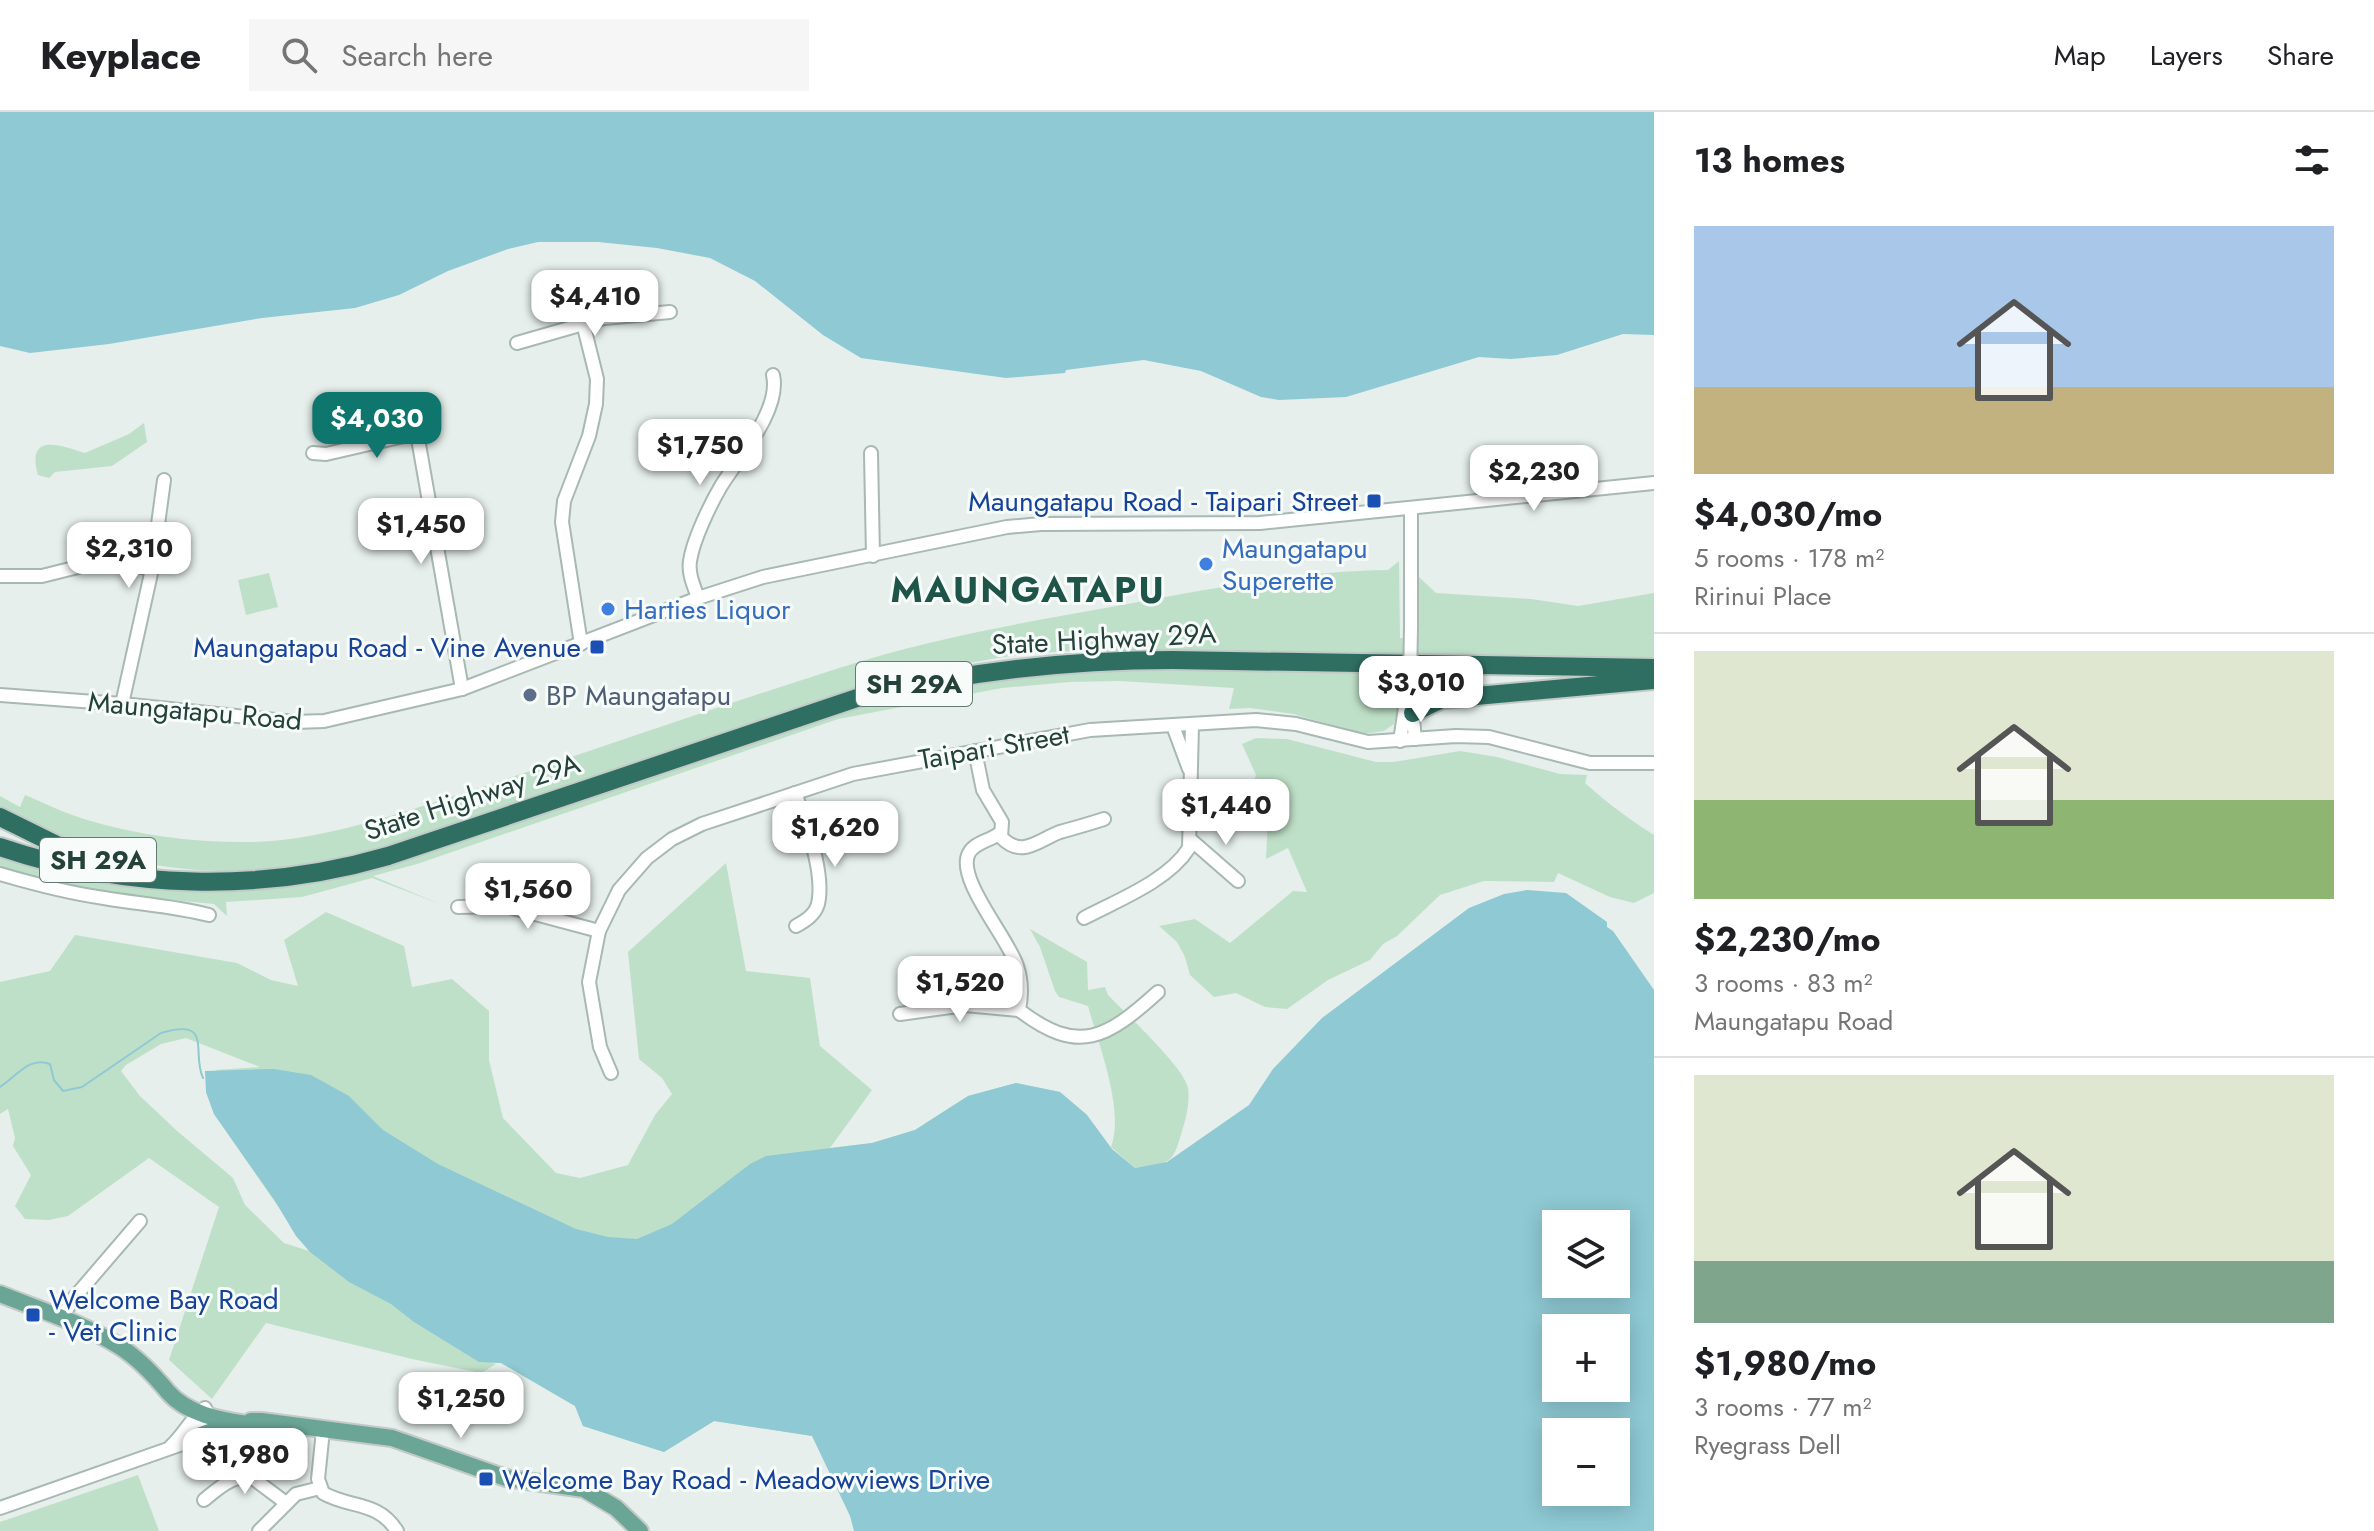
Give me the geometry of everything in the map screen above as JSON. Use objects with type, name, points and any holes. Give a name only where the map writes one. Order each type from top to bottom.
[{"type":"highway","name":"State Highway 29A","points":[[0,847],[52,863],[155,881],[273,879],[364,863],[857,698],[976,673],[1056,663],[1135,660],[1654,668]]},
{"type":"highway","points":[[1410,686],[1417,695],[1443,699],[1654,680]]},
{"type":"highway","points":[[1413,713],[1443,699]]},
{"type":"highway","name":"State Highway 29A","points":[[0,817],[42,839],[88,857],[203,881]]},
{"type":"main road","points":[[0,1294],[62,1318],[127,1351],[178,1400],[204,1412],[248,1417],[244,1422]]},
{"type":"main road","points":[[195,1437],[244,1422],[370,1433],[506,1478],[584,1489],[616,1508],[640,1531]]},
{"type":"street","points":[[517,343],[583,323],[624,315],[670,312]]},
{"type":"street","points":[[581,644],[562,522],[564,501],[589,436],[596,404],[597,379],[583,323]]},
{"type":"street","points":[[698,598],[690,574],[693,551],[714,499],[771,404],[775,384],[773,375]]},
{"type":"street","points":[[313,453],[326,454],[417,433],[432,424]]},
{"type":"street","points":[[417,433],[462,689]]},
{"type":"street","points":[[871,453],[873,556]]},
{"type":"street","points":[[122,704],[152,569],[164,480]]},
{"type":"street","name":"Maungatapu Road","points":[[0,695],[311,722],[462,689],[698,598],[763,577],[1007,527],[1041,524],[1260,523],[1654,483]]},
{"type":"street","points":[[1411,508],[1410,686],[1415,739]]},
{"type":"street","points":[[0,576],[42,576],[106,560],[152,569]]},
{"type":"street","points":[[1400,741],[1410,686]]},
{"type":"street","name":"Taipari Street","points":[[611,1073],[600,1047],[589,982],[599,931],[619,890],[663,844],[702,824],[853,774],[1090,730],[1231,720],[1281,721],[1355,740],[1489,737],[1590,763],[1654,763]]},
{"type":"street","points":[[1084,918],[1131,894],[1167,870],[1185,853],[1191,840],[1192,725]]},
{"type":"street","points":[[1173,726],[1191,776]]},
{"type":"street","points":[[975,751],[983,790],[1002,822],[1000,833],[1004,841],[1018,848],[1027,848],[1061,832],[1104,819]]},
{"type":"street","points":[[795,793],[816,856],[818,902],[812,915],[796,926]]},
{"type":"street","points":[[1000,833],[975,845],[965,864],[973,887],[1017,965],[1022,994],[1019,1010]]},
{"type":"street","points":[[1191,840],[1238,881]]},
{"type":"street","points":[[0,874],[87,895],[182,908],[209,915]]},
{"type":"street","points":[[458,907],[505,906],[599,931]]},
{"type":"street","points":[[900,1014],[985,1005],[1019,1010],[1054,1033],[1071,1038],[1088,1037],[1126,1020],[1158,992]]},
{"type":"street","points":[[62,1318],[73,1299],[140,1221]]},
{"type":"street","points":[[0,1508],[185,1443],[195,1437],[204,1412]]},
{"type":"street","points":[[170,1447],[204,1412]]},
{"type":"street","points":[[323,1430],[318,1479],[320,1488],[329,1496],[377,1511],[397,1531]]},
{"type":"street","points":[[204,1500],[229,1482],[250,1476],[286,1503]]},
{"type":"street","points":[[259,1531],[300,1491],[320,1488]]},
{"type":"green space","points":[[144,423],[147,442],[112,466],[55,472],[49,478],[38,475],[36,461],[41,447],[56,445],[85,453],[129,434]]},
{"type":"green space","points":[[1399,561],[1400,638],[1418,639],[1419,577],[1436,593],[1531,599],[1578,606],[1654,593],[1654,660],[1130,650],[1050,652],[997,658],[832,697],[366,854],[249,871],[163,866],[121,858],[80,846],[0,808],[0,796],[20,807],[25,795],[84,819],[163,836],[244,842],[304,837],[427,805],[794,682],[944,639],[1222,587],[1288,577],[1388,570]]},
{"type":"green space","points":[[269,573],[278,607],[246,615],[238,580]]},
{"type":"green space","points":[[1057,668],[1401,669],[1400,698],[1394,724],[1384,731],[1363,734],[1293,714],[1250,708],[1229,709],[1234,688],[1120,681],[1002,688],[838,719],[417,864],[373,876],[440,904],[372,878],[302,897],[226,902],[227,916],[214,904],[85,892],[0,871],[0,853],[196,890],[279,888],[352,874],[866,700]]},
{"type":"green space","points":[[1256,738],[1287,739],[1376,762],[1460,751],[1497,757],[1560,774],[1587,775],[1585,783],[1654,835],[1654,893],[1634,903],[1610,897],[1558,873],[1554,882],[1484,881],[1440,895],[1397,936],[1383,944],[1370,960],[1328,980],[1287,1009],[1265,1007],[1236,993],[1214,997],[1190,975],[1177,942],[1159,926],[1195,919],[1230,943],[1293,891],[1307,892],[1288,848],[1266,859],[1268,817],[1251,790],[1256,775],[1242,744]]},
{"type":"green space","points":[[726,863],[746,971],[810,978],[820,1046],[872,1090],[830,1148],[872,1143],[915,1130],[968,1096],[1016,1083],[1060,1092],[1087,1115],[708,1316],[215,1070],[260,1067],[186,1038],[161,1044],[121,1071],[140,1096],[233,1178],[245,1205],[284,1243],[309,1251],[214,1114],[206,1092],[813,1436],[714,1421],[664,1452],[583,1426],[575,1406],[501,1363],[489,1362],[496,1364],[481,1373],[266,1323],[212,1399],[169,1360],[219,1207],[149,1158],[68,1216],[49,1220],[25,1219],[15,1206],[31,1175],[13,1146],[15,1138],[8,1109],[0,1114],[0,982],[50,971],[75,935],[237,963],[271,980],[298,986],[284,940],[326,912],[404,946],[412,987],[452,979],[489,1011],[489,1060],[503,1118],[556,1173],[580,1178],[628,1165],[655,1115],[672,1094],[662,1078],[639,1059],[628,952]]},
{"type":"green space","points":[[1030,929],[1087,962],[1088,990],[1105,987],[1108,995],[1166,1054],[1184,1079],[1188,1088],[1186,1116],[1175,1151],[1168,1161],[1135,1168],[1111,1147],[1115,1115],[1113,1096],[1088,1006],[1059,997]]},
{"type":"green space","points":[[138,1475],[159,1531],[0,1531],[0,1522]]},
{"type":"water","points":[[0,112],[1654,112],[1654,335],[1623,334],[1557,355],[1511,359],[1479,357],[1346,397],[1279,400],[1261,397],[1201,371],[1144,360],[1066,370],[1065,373],[1006,378],[861,358],[823,335],[755,281],[710,258],[657,248],[598,242],[538,242],[508,249],[448,271],[399,295],[355,308],[262,318],[109,344],[30,353],[0,346]]},
{"type":"water","points":[[1527,890],[1566,893],[1607,922],[1607,927],[1613,931],[1654,990],[1654,1531],[854,1531],[850,1516],[812,1436],[714,1421],[664,1452],[583,1426],[575,1406],[501,1363],[479,1362],[391,1304],[349,1282],[310,1252],[296,1236],[214,1114],[206,1092],[205,1071],[274,1069],[311,1075],[349,1096],[383,1130],[438,1164],[576,1229],[608,1237],[637,1239],[672,1224],[750,1164],[766,1156],[872,1143],[915,1130],[968,1096],[1016,1083],[1060,1092],[1087,1115],[1112,1149],[1135,1168],[1167,1162],[1249,1105],[1273,1069],[1322,1018],[1469,908],[1504,894]]},
{"type":"waterway","points":[[0,1087],[29,1065],[43,1062],[50,1064],[54,1080],[63,1091],[82,1087],[161,1033],[178,1029],[194,1034],[203,1078]]},
{"type":"place","name":"Maungatapu Road - Taipari Street","points":[[1374,501]]},
{"type":"place","name":"Maungatapu Superette","points":[[1206,564]]},
{"type":"place","name":"Harties Liquor","points":[[608,609]]},
{"type":"place","name":"Maungatapu Road - Vine Avenue","points":[[597,647]]},
{"type":"place","name":"BP Maungatapu","points":[[530,695]]},
{"type":"place","name":"Welcome Bay Road - Vet Clinic","points":[[33,1315]]},
{"type":"place","name":"Welcome Bay Road - Meadowviews Drive","points":[[486,1479]]},
{"type":"district","name":"MAUNGATAPU","points":[[1028,589]]}]
